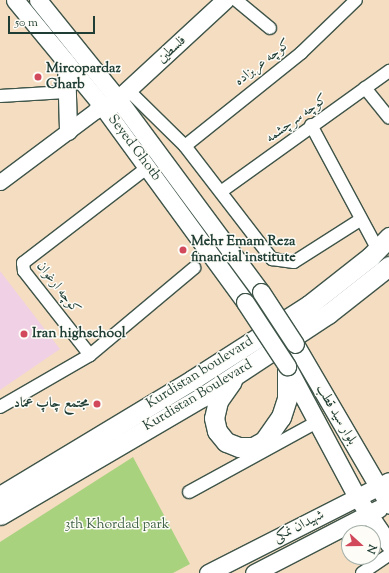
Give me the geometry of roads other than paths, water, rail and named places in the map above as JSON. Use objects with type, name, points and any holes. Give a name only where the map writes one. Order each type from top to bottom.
[{"type":"main road","name":"Seyed Ghotb","points":[[15,0],[66,62],[110,101],[148,167],[245,302],[287,366]]},
{"type":"main road","name":"Seyed Ghotb","points":[[38,0],[110,101],[261,292],[287,344]]},
{"type":"main road","name":"فلسطین","points":[[110,101],[213,0]]},
{"type":"main road","name":"فلسطین","points":[[110,101],[225,0]]},
{"type":"main road","points":[[66,62],[68,131]]},
{"type":"main road","name":"Kurdistan boulevard","points":[[0,496],[273,327],[341,281],[383,243]]},
{"type":"main road","name":"Kurdistan Boulevard","points":[[0,515],[287,344],[389,266]]},
{"type":"main road","points":[[273,327],[287,344]]},
{"type":"main road","name":"بلوار سید قطب","points":[[287,344],[383,484],[389,504]]},
{"type":"main road","points":[[237,374],[218,400],[214,418],[217,432],[226,442],[239,447],[253,447],[264,441],[282,417],[287,398],[287,366]]},
{"type":"main road","name":"بلوار سید قطب","points":[[287,366],[357,497],[389,544]]},
{"type":"main road","name":"شهیدان نمکی","points":[[208,573],[383,484]]},
{"type":"main road","name":"شهیدان نمکی","points":[[254,573],[389,504]]},
{"type":"street","points":[[236,0],[270,28]]},
{"type":"street","name":"کوچه عربزاده","points":[[185,146],[301,53],[356,0]]},
{"type":"street","name":"کوچه سرچشمه","points":[[222,191],[311,125],[389,71]]},
{"type":"street","points":[[365,88],[389,118]]},
{"type":"street","points":[[0,96],[66,92]]},
{"type":"street","name":"فلسطین","points":[[0,182],[110,101]]},
{"type":"street","points":[[110,101],[185,146],[222,191],[272,259],[294,262],[360,220]]},
{"type":"street","points":[[311,125],[360,220],[383,243]]},
{"type":"street","name":"کوچه ارغوان","points":[[90,355],[22,266],[148,167]]},
{"type":"street","points":[[0,407],[90,355],[194,268]]},
{"type":"street","points":[[189,492],[317,422]]},
{"type":"street","points":[[362,573],[389,555]]},
{"type":"place","name":"Mircopardaz Gharb","points":[[38,77]]},
{"type":"place","name":"Mehr Emam Reza financial institute","points":[[183,250]]},
{"type":"place","name":"Iran highschool","points":[[24,334]]},
{"type":"place","name":"مجتمع چاپ عماد","points":[[97,404]]},
{"type":"park label","name":"3th Khordad park","points":[[117,525]]}]
